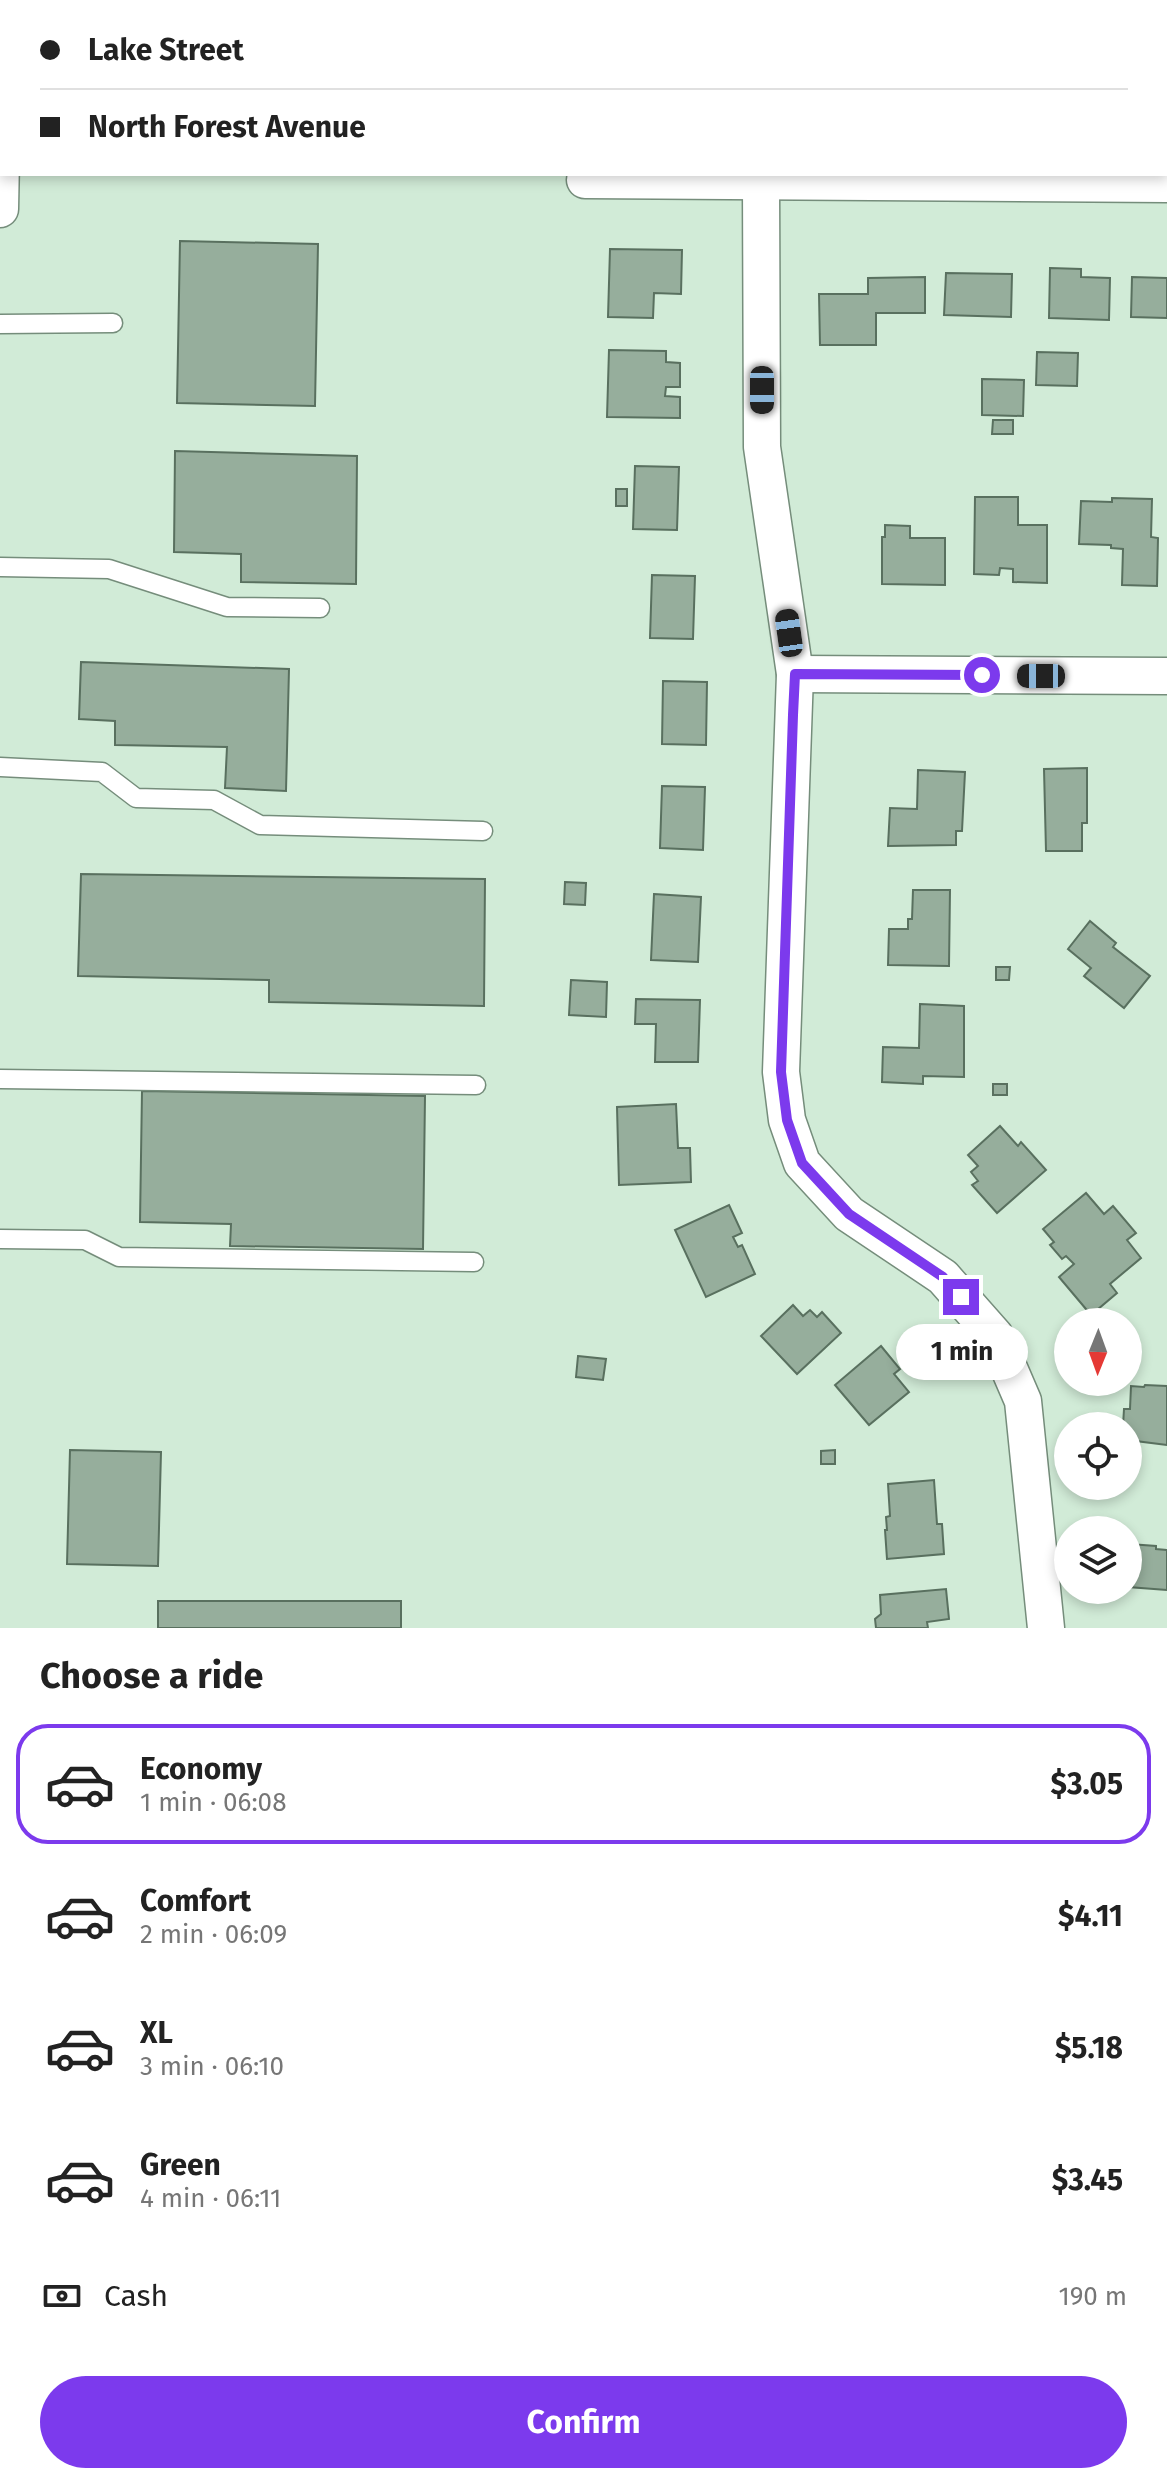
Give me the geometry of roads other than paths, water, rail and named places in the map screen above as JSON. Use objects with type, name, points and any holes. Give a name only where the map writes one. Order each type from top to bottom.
[{"type":"street","points":[[0,209],[1,176]]},
{"type":"street","points":[[585,180],[1167,184]]},
{"type":"street","points":[[761,182],[762,447],[795,674],[781,1072],[787,1120],[802,1163],[849,1214],[943,1277],[995,1336],[1023,1401],[1046,1628]]},
{"type":"street","points":[[795,674],[1167,676]]},
{"type":"lane","points":[[0,324],[113,323]]},
{"type":"lane","points":[[0,567],[109,569],[227,607],[320,608]]},
{"type":"lane","points":[[0,767],[102,772],[136,798],[214,800],[260,825],[483,831]]},
{"type":"lane","points":[[0,1079],[476,1085]]},
{"type":"lane","points":[[0,1239],[85,1240],[119,1257],[474,1262]]}]
